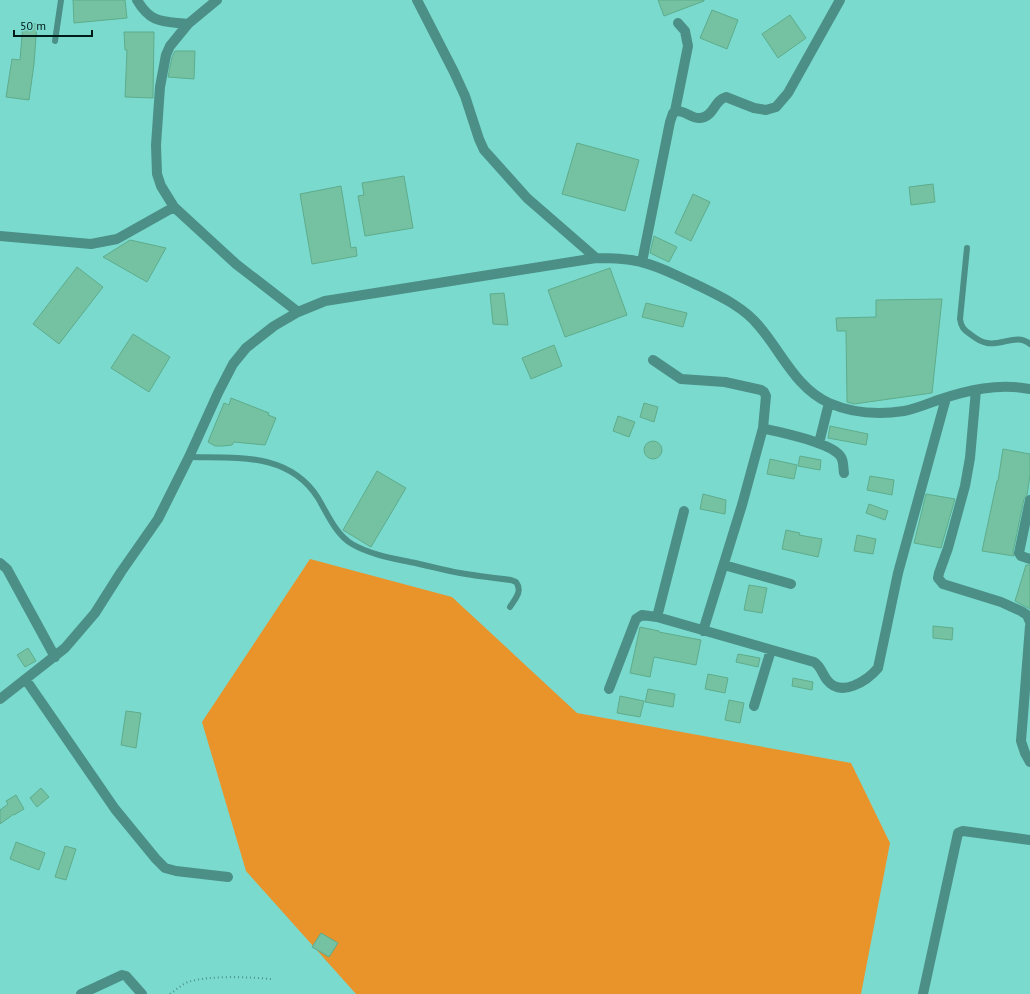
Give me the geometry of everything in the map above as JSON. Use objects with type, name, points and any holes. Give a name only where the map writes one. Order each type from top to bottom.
[{"type":"street","points":[[137,0],[149,16],[158,21],[188,24]]},
{"type":"street","points":[[217,0],[188,24],[168,50],[160,87],[156,145],[157,174],[161,186],[174,207],[236,264],[298,312]]},
{"type":"street","points":[[417,0],[465,96],[484,150],[527,198],[596,258]]},
{"type":"street","points":[[675,111],[682,111],[696,118],[704,117],[711,114],[722,98],[726,97],[754,108],[766,110],[776,107],[788,93],[840,0]]},
{"type":"street","points":[[642,262],[670,122],[675,111],[688,46],[685,31],[678,23]]},
{"type":"street","points":[[0,236],[91,244],[104,242],[117,239],[174,207]]},
{"type":"street","points":[[0,700],[55,657],[80,632],[95,613],[121,572],[158,519],[189,457],[218,393],[233,364],[246,348],[274,326],[298,312],[325,301],[596,258],[613,258],[642,262],[671,273],[744,310],[760,326],[801,383],[816,396],[844,409],[878,413],[902,411],[976,390],[1002,386],[1030,388]]},
{"type":"street","points":[[653,360],[680,379],[725,382],[761,390],[765,393],[766,401],[763,428],[724,565],[703,631]]},
{"type":"street","points":[[976,390],[970,458],[965,486],[938,578],[943,584],[1001,602],[1021,611],[1027,615],[1030,622]]},
{"type":"street","points":[[609,689],[636,619],[642,615],[657,617],[816,663],[827,680],[841,688],[849,688],[872,675],[878,668],[898,573],[946,398]]},
{"type":"street","points":[[819,443],[829,403]]},
{"type":"street","points":[[763,428],[819,443],[833,449],[841,457],[844,473]]},
{"type":"street","points":[[1030,500],[1019,553],[1021,556],[1030,559]]},
{"type":"street","points":[[657,617],[684,511]]},
{"type":"street","points":[[0,563],[8,569],[55,657]]},
{"type":"street","points":[[724,565],[791,584]]},
{"type":"street","points":[[1030,626],[1022,741],[1025,753],[1030,762]]},
{"type":"street","points":[[754,706],[771,650]]},
{"type":"street","points":[[26,680],[115,809],[165,868],[176,871],[228,876]]},
{"type":"street","points":[[923,994],[958,833],[962,831],[1030,840]]},
{"type":"street","points":[[80,994],[122,975],[126,976],[142,994]]},
{"type":"lane","points":[[55,41],[61,0]]},
{"type":"lane","points":[[967,248],[960,319],[964,331],[980,341],[987,343],[1018,339],[1030,344]]},
{"type":"lane","points":[[189,457],[248,458],[264,460],[280,466],[307,483],[336,527],[352,544],[365,550],[386,556],[443,570],[511,580],[516,582],[519,590],[518,595],[510,607]]},
{"type":"path","points":[[170,994],[183,985],[198,980],[248,978],[271,979]]},
{"type":"shaded area","points":[[310,559],[452,597],[577,713],[851,763],[890,843],[861,994],[356,994],[246,871],[202,722]]},
{"type":"building","points":[[73,0],[125,0],[127,18],[74,23]]},
{"type":"building","points":[[658,0],[704,0],[704,1],[664,16]]},
{"type":"building","points":[[712,10],[738,20],[727,49],[700,38]]},
{"type":"building","points":[[790,15],[806,38],[778,58],[762,34]]},
{"type":"building","points":[[23,23],[37,24],[34,64],[29,100],[6,97],[12,59],[20,60]]},
{"type":"building","points":[[124,32],[154,32],[153,98],[125,97],[127,50],[125,50]]},
{"type":"building","points":[[175,51],[195,51],[194,79],[168,77],[172,57]]},
{"type":"building","points":[[577,143],[639,160],[625,211],[562,194]]},
{"type":"building","points":[[404,176],[413,228],[365,236],[358,196],[364,195],[362,183]]},
{"type":"building","points":[[933,184],[935,202],[911,205],[909,187]]},
{"type":"building","points":[[341,186],[351,248],[356,247],[357,256],[312,264],[300,194]]},
{"type":"building","points":[[693,194],[710,202],[691,241],[675,233]]},
{"type":"building","points":[[654,236],[677,247],[669,262],[650,253]]},
{"type":"building","points":[[130,240],[166,248],[147,282],[103,257]]},
{"type":"building","points":[[77,267],[103,287],[59,344],[33,324]]},
{"type":"building","points":[[610,268],[627,315],[565,337],[548,290]]},
{"type":"building","points":[[504,293],[508,325],[493,324],[490,294]]},
{"type":"building","points":[[942,299],[932,393],[854,404],[847,402],[846,331],[837,331],[836,318],[876,317],[876,300]]},
{"type":"building","points":[[646,303],[687,313],[683,327],[642,317]]},
{"type":"building","points":[[133,334],[170,357],[149,392],[111,368]]},
{"type":"building","points":[[554,345],[562,366],[531,379],[522,358]]},
{"type":"building","points":[[231,398],[269,413],[268,415],[276,418],[265,445],[234,442],[232,445],[215,446],[208,442],[224,403],[229,405]]},
{"type":"building","points":[[644,403],[658,407],[654,422],[640,417]]},
{"type":"building","points":[[618,416],[635,422],[629,437],[613,431]]},
{"type":"building","points":[[830,426],[868,434],[866,445],[828,438]]},
{"type":"building","points":[[653,441],[659,444],[662,450],[659,456],[653,459],[647,456],[644,450],[647,444]]},
{"type":"building","points":[[1003,449],[1030,454],[1030,475],[1027,495],[1024,499],[1013,552],[1014,556],[982,551],[998,481]]},
{"type":"building","points":[[800,456],[821,460],[820,470],[798,466]]},
{"type":"building","points":[[770,459],[797,465],[794,479],[767,474]]},
{"type":"building","points":[[377,471],[406,488],[371,547],[343,530]]},
{"type":"building","points":[[870,476],[894,480],[892,495],[867,490]]},
{"type":"building","points":[[703,494],[726,500],[725,514],[700,509]]},
{"type":"building","points":[[926,494],[955,499],[941,548],[914,543]]},
{"type":"building","points":[[869,504],[888,511],[885,520],[866,513]]},
{"type":"building","points":[[786,530],[800,533],[799,535],[822,539],[818,557],[782,549]]},
{"type":"building","points":[[857,535],[876,539],[873,554],[854,551]]},
{"type":"building","points":[[1026,565],[1030,565],[1030,609],[1015,601]]},
{"type":"building","points":[[749,585],[767,588],[762,613],[744,610]]},
{"type":"building","points":[[933,626],[953,628],[952,640],[933,638]]},
{"type":"building","points":[[640,627],[701,640],[696,665],[654,657],[650,677],[630,673]]},
{"type":"building","points":[[28,648],[36,661],[25,667],[17,655]]},
{"type":"building","points":[[738,654],[760,658],[758,667],[736,662]]},
{"type":"building","points":[[708,674],[728,678],[725,693],[705,689]]},
{"type":"building","points":[[793,678],[813,682],[812,690],[792,686]]},
{"type":"building","points":[[648,689],[675,694],[673,707],[645,702]]},
{"type":"building","points":[[620,696],[644,701],[640,717],[617,713]]},
{"type":"building","points":[[729,700],[744,703],[740,723],[725,720]]},
{"type":"building","points":[[126,711],[141,713],[136,748],[121,745]]},
{"type":"building","points":[[41,788],[49,797],[37,807],[30,798]]},
{"type":"building","points":[[16,795],[24,809],[0,824],[0,810],[8,804],[6,801]]},
{"type":"building","points":[[16,842],[45,853],[39,870],[10,859]]},
{"type":"building","points":[[65,846],[76,849],[66,880],[55,877]]},
{"type":"building","points":[[321,933],[338,943],[329,957],[312,947]]}]
